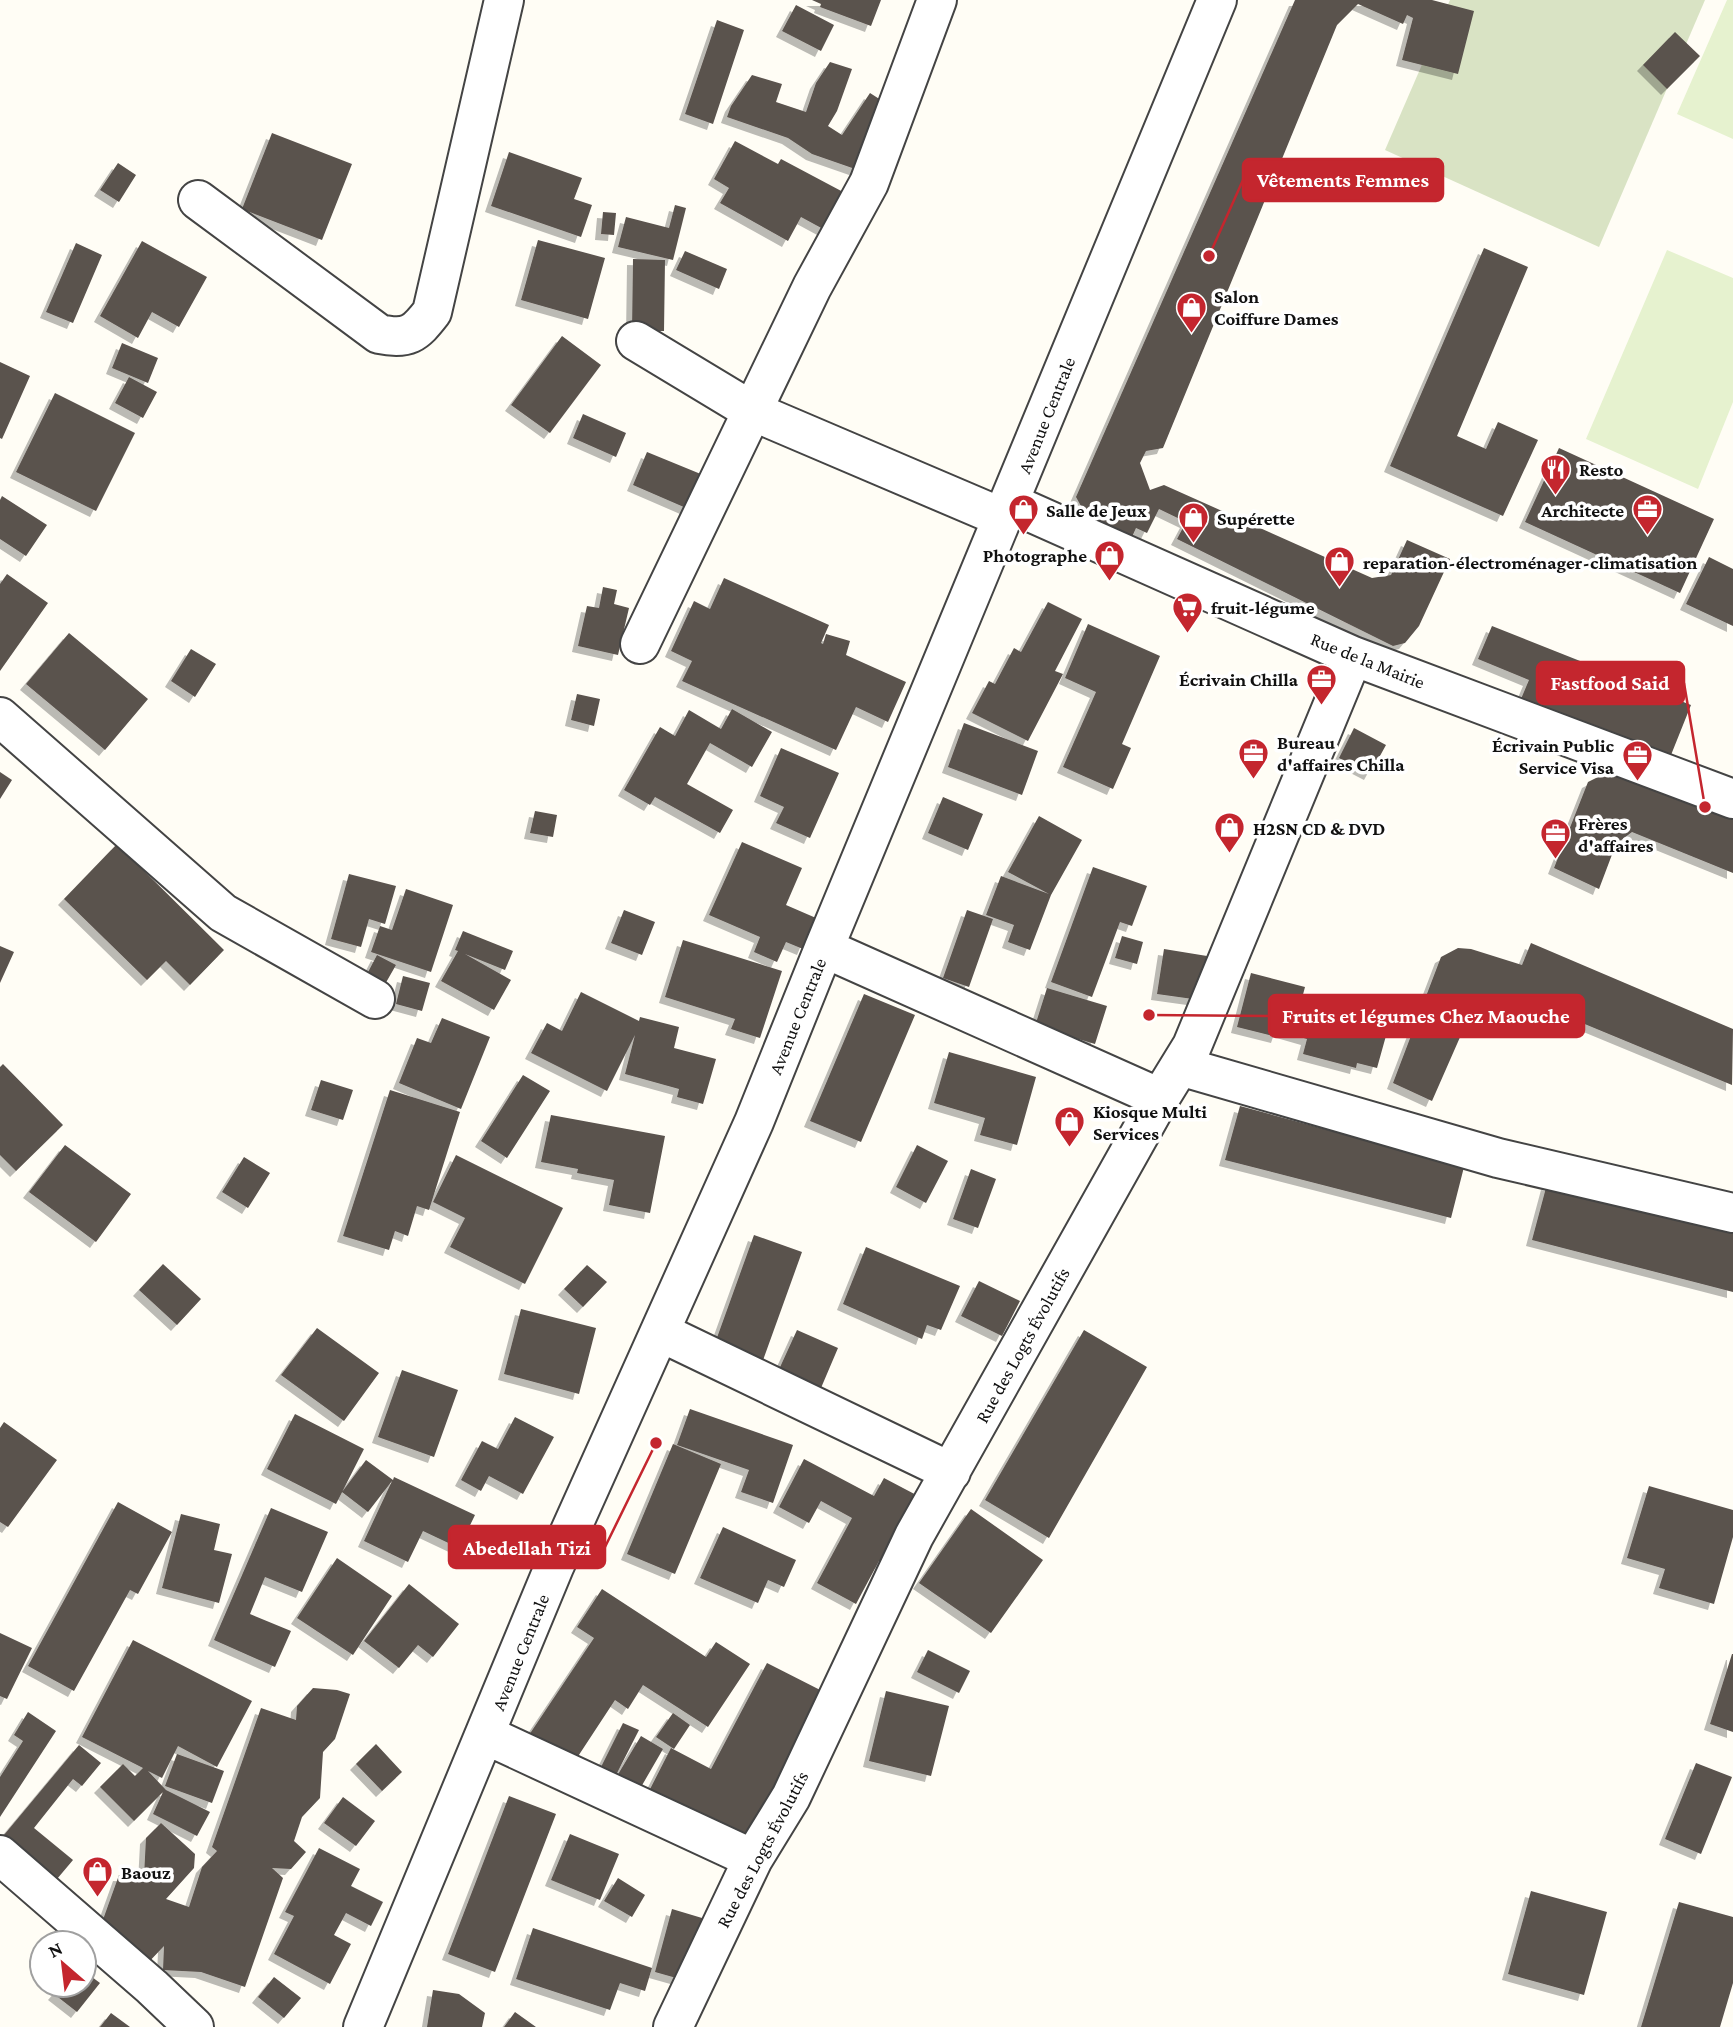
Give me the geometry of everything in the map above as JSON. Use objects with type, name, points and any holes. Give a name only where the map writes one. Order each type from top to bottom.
[{"type":"street","points":[[198,200],[379,334],[400,338],[418,330],[432,312],[504,0]]},
{"type":"street","points":[[640,644],[812,287],[869,183],[937,0]]},
{"type":"street","name":"Avenue Centrale","points":[[363,2027],[554,1567],[754,1122],[1217,0]]},
{"type":"street","name":"Rue de la Mairie","points":[[636,341],[752,411],[1006,511],[1353,656],[1733,799]]},
{"type":"street","name":"Rue des Logts Évolutifs","points":[[673,2027],[754,1860],[791,1797],[914,1536],[1160,1098],[1192,1046],[1353,656]]},
{"type":"street","points":[[0,718],[223,914],[375,999]]},
{"type":"street","points":[[824,948],[1160,1098]]},
{"type":"street","points":[[1180,1066],[1498,1158],[1733,1213]]},
{"type":"street","points":[[660,1332],[951,1472]]},
{"type":"street","points":[[486,1735],[754,1860]]},
{"type":"street","points":[[0,1855],[194,2027]]},
{"type":"green space","points":[[1450,0],[1705,0],[1599,247],[1385,150]]},
{"type":"green space","points":[[1727,0],[1733,0],[1733,139],[1677,114]]},
{"type":"green space","points":[[1667,250],[1733,278],[1733,402],[1698,489],[1586,439]]},
{"type":"building","points":[[812,0],[881,0],[871,26],[820,7],[821,4]]},
{"type":"building","points":[[1295,0],[1432,0],[1474,11],[1458,74],[1402,60],[1413,18],[1407,15],[1403,24],[1358,4],[1337,25],[1163,448],[1146,451],[1140,463],[1150,490],[1164,485],[1372,578],[1391,575],[1407,540],[1450,559],[1419,626],[1405,643],[1393,646],[1177,539],[1186,522],[1159,509],[1147,533],[1136,528],[1131,539],[1087,517],[1076,497]]},
{"type":"building","points":[[796,5],[834,25],[821,51],[782,31]]},
{"type":"building","points":[[717,20],[744,30],[713,124],[685,114]]},
{"type":"building","points":[[1675,32],[1700,56],[1667,89],[1643,65]]},
{"type":"building","points":[[830,62],[852,69],[837,111],[828,126],[842,135],[870,93],[884,102],[858,170],[812,154],[788,138],[727,117],[731,106],[752,75],[782,84],[776,102],[806,112],[816,83]]},
{"type":"building","points":[[272,133],[352,164],[322,240],[242,209]]},
{"type":"building","points":[[735,141],[778,164],[781,159],[845,193],[825,230],[801,217],[788,241],[720,203],[729,188],[714,179]]},
{"type":"building","points":[[509,152],[582,178],[574,199],[592,205],[581,237],[491,206]]},
{"type":"building","points":[[118,163],[136,175],[119,202],[100,190]]},
{"type":"building","points":[[675,205],[686,208],[673,260],[618,247],[626,217],[669,228]]},
{"type":"building","points":[[603,212],[616,213],[614,235],[601,234]]},
{"type":"building","points":[[538,240],[605,258],[588,319],[521,300]]},
{"type":"building","points":[[142,241],[207,277],[179,327],[152,312],[138,338],[100,316]]},
{"type":"building","points":[[76,243],[102,255],[73,323],[46,312]]},
{"type":"building","points":[[1484,248],[1528,267],[1457,436],[1486,449],[1498,422],[1538,440],[1503,516],[1390,466]]},
{"type":"building","points":[[685,251],[727,269],[719,289],[676,270]]},
{"type":"building","points":[[633,259],[665,260],[664,331],[632,331]]},
{"type":"building","points":[[562,336],[601,365],[550,433],[511,405]]},
{"type":"building","points":[[122,343],[158,358],[148,383],[112,368]]},
{"type":"building","points":[[0,362],[30,376],[2,439],[0,438]]},
{"type":"building","points":[[129,377],[157,392],[143,418],[115,403]]},
{"type":"building","points":[[55,393],[135,433],[96,511],[16,472]]},
{"type":"building","points":[[583,414],[626,433],[616,457],[573,438]]},
{"type":"building","points":[[1559,448],[1714,519],[1680,593],[1525,522]]},
{"type":"building","points":[[647,452],[708,477],[693,511],[633,485]]},
{"type":"building","points":[[2,496],[47,525],[26,556],[0,539]]},
{"type":"building","points":[[1709,557],[1733,569],[1733,626],[1686,604]]},
{"type":"building","points":[[7,574],[48,603],[0,671],[0,584]]},
{"type":"building","points":[[724,578],[829,625],[821,643],[823,644],[826,634],[850,641],[846,655],[906,682],[888,722],[856,707],[836,750],[682,681],[692,661],[671,651],[694,601],[710,609]]},
{"type":"building","points":[[603,587],[617,590],[614,604],[629,608],[618,655],[578,646],[587,606],[599,608]]},
{"type":"building","points":[[1048,602],[1082,619],[1055,671],[1063,674],[1028,741],[972,713],[989,681],[995,684],[1014,648],[1021,652]]},
{"type":"building","points":[[1088,624],[1160,656],[1122,744],[1131,748],[1113,789],[1063,767],[1096,692],[1065,678]]},
{"type":"building","points":[[1492,626],[1691,705],[1667,765],[1518,706],[1529,680],[1478,659]]},
{"type":"building","points":[[69,633],[148,699],[105,750],[26,684]]},
{"type":"building","points":[[191,649],[216,664],[195,697],[171,681]]},
{"type":"building","points":[[577,694],[600,699],[594,726],[571,720]]},
{"type":"building","points":[[732,709],[772,732],[752,767],[710,743],[687,784],[733,810],[720,833],[655,797],[650,805],[624,790],[660,727],[675,736],[689,710],[721,729]]},
{"type":"building","points":[[964,723],[1038,751],[1022,795],[948,767]]},
{"type":"building","points":[[1354,728],[1386,745],[1370,774],[1339,758]]},
{"type":"building","points":[[781,748],[839,773],[810,838],[776,823],[784,807],[760,796]]},
{"type":"building","points":[[1619,771],[1733,812],[1733,873],[1632,832],[1616,844],[1599,889],[1554,868],[1588,782],[1606,773]]},
{"type":"building","points":[[0,772],[12,780],[0,799]]},
{"type":"building","points":[[943,797],[983,814],[968,850],[928,833]]},
{"type":"building","points":[[535,811],[557,815],[553,837],[530,833]]},
{"type":"building","points":[[1039,816],[1082,840],[1051,895],[1030,950],[1008,942],[1014,925],[986,915],[1001,876],[1049,894],[1008,872]]},
{"type":"building","points":[[742,842],[802,868],[786,905],[816,918],[803,949],[786,942],[777,962],[754,952],[760,937],[709,915]]},
{"type":"building","points":[[117,844],[224,950],[190,985],[166,961],[147,980],[64,899]]},
{"type":"building","points":[[1093,867],[1147,886],[1132,926],[1120,922],[1092,997],[1051,982]]},
{"type":"building","points":[[349,874],[396,886],[385,924],[369,919],[361,947],[331,939]]},
{"type":"building","points":[[406,889],[453,905],[431,972],[371,952],[380,926],[392,930]]},
{"type":"building","points":[[624,910],[655,922],[642,955],[611,943]]},
{"type":"building","points":[[967,910],[993,919],[969,987],[943,978]]},
{"type":"building","points":[[463,931],[513,951],[505,970],[465,954],[511,980],[494,1010],[441,981],[458,951],[455,950]]},
{"type":"building","points":[[1122,936],[1143,942],[1137,964],[1115,958]]},
{"type":"building","points":[[683,940],[782,971],[760,1038],[731,1029],[735,1019],[665,997]]},
{"type":"building","points":[[1531,943],[1733,1029],[1732,1085],[1517,996],[1511,1016],[1484,1007],[1468,1019],[1432,1101],[1393,1083],[1441,957],[1458,948],[1471,949],[1522,965]]},
{"type":"building","points":[[0,946],[14,952],[0,983]]},
{"type":"building","points":[[1164,949],[1207,956],[1200,1000],[1157,994]]},
{"type":"building","points":[[377,955],[396,965],[384,986],[366,976]]},
{"type":"building","points":[[1251,973],[1305,987],[1301,1002],[1389,1025],[1377,1068],[1357,1063],[1356,1068],[1303,1054],[1307,1039],[1279,1031],[1277,1037],[1237,1027]]},
{"type":"building","points":[[403,976],[430,983],[422,1011],[396,1004]]},
{"type":"building","points":[[1047,988],[1107,1006],[1095,1044],[1035,1026]]},
{"type":"building","points":[[581,992],[639,1021],[640,1017],[679,1027],[674,1048],[716,1059],[703,1104],[677,1097],[679,1089],[625,1074],[635,1035],[607,1091],[531,1053],[547,1023],[562,1031]]},
{"type":"building","points":[[864,994],[915,1015],[861,1142],[810,1121]]},
{"type":"building","points":[[442,1018],[490,1037],[461,1109],[399,1083],[417,1038],[431,1043]]},
{"type":"building","points":[[949,1052],[1036,1077],[1017,1145],[980,1135],[985,1118],[934,1103]]},
{"type":"building","points":[[3,1064],[63,1125],[16,1171],[0,1155],[0,1067]]},
{"type":"building","points":[[523,1075],[550,1091],[507,1158],[481,1141]]},
{"type":"building","points":[[321,1080],[353,1090],[343,1120],[311,1110]]},
{"type":"building","points":[[390,1090],[460,1112],[429,1210],[417,1206],[408,1236],[395,1231],[389,1250],[343,1236]]},
{"type":"building","points":[[1240,1106],[1464,1167],[1451,1218],[1225,1160]]},
{"type":"building","points":[[551,1115],[665,1136],[650,1213],[609,1205],[614,1180],[541,1162]]},
{"type":"building","points":[[65,1145],[131,1194],[96,1242],[29,1192]]},
{"type":"building","points":[[917,1145],[948,1161],[926,1203],[896,1187]]},
{"type":"building","points":[[456,1155],[563,1208],[525,1284],[450,1247],[465,1218],[433,1202]]},
{"type":"building","points":[[244,1157],[270,1173],[248,1208],[222,1192]]},
{"type":"building","points":[[971,1169],[996,1179],[978,1228],[953,1219]]},
{"type":"building","points":[[1547,1184],[1733,1232],[1733,1292],[1532,1240]]},
{"type":"building","points":[[754,1235],[802,1252],[762,1363],[714,1346]]},
{"type":"building","points":[[866,1247],[960,1286],[941,1330],[927,1325],[922,1339],[843,1304]]},
{"type":"building","points":[[163,1264],[201,1299],[177,1325],[139,1290]]},
{"type":"building","points":[[587,1265],[607,1282],[583,1307],[564,1289]]},
{"type":"building","points":[[979,1281],[1020,1301],[1002,1336],[961,1316]]},
{"type":"building","points":[[521,1309],[596,1328],[579,1394],[504,1374]]},
{"type":"building","points":[[317,1328],[379,1373],[344,1421],[281,1375]]},
{"type":"building","points":[[797,1330],[838,1348],[818,1395],[776,1376]]},
{"type":"building","points":[[1084,1330],[1147,1367],[1049,1538],[985,1500]]},
{"type":"building","points":[[402,1370],[458,1390],[434,1457],[378,1437]]},
{"type":"building","points":[[690,1409],[793,1445],[773,1503],[741,1492],[749,1470],[677,1445]]},
{"type":"building","points":[[295,1414],[364,1449],[336,1504],[267,1469]]},
{"type":"building","points":[[515,1417],[554,1437],[523,1494],[489,1476],[481,1491],[461,1480],[482,1441],[498,1449]]},
{"type":"building","points":[[4,1422],[57,1460],[8,1527],[0,1522],[0,1428]]},
{"type":"building","points":[[673,1444],[721,1464],[675,1574],[627,1554]]},
{"type":"building","points":[[804,1459],[874,1496],[884,1478],[922,1498],[886,1565],[879,1561],[856,1604],[817,1583],[852,1518],[821,1501],[809,1523],[779,1507]]},
{"type":"building","points":[[366,1460],[393,1480],[394,1477],[475,1515],[459,1548],[423,1531],[408,1562],[364,1541],[392,1481],[368,1512],[342,1492]]},
{"type":"building","points":[[1649,1486],[1733,1510],[1733,1537],[1714,1604],[1659,1588],[1665,1569],[1627,1558]]},
{"type":"building","points":[[118,1502],[172,1532],[138,1594],[130,1590],[74,1691],[28,1666]]},
{"type":"building","points":[[271,1508],[328,1532],[302,1592],[265,1577],[250,1614],[291,1631],[275,1667],[214,1640]]},
{"type":"building","points":[[971,1509],[1043,1560],[991,1633],[919,1583]]},
{"type":"building","points":[[181,1514],[220,1524],[214,1550],[232,1554],[219,1603],[162,1588]]},
{"type":"building","points":[[723,1527],[796,1560],[784,1587],[768,1580],[758,1603],[700,1578]]},
{"type":"building","points":[[337,1558],[392,1596],[353,1655],[297,1618]]},
{"type":"building","points":[[409,1584],[459,1624],[433,1657],[418,1645],[399,1668],[364,1641]]},
{"type":"building","points":[[602,1589],[706,1657],[716,1642],[750,1664],[708,1727],[643,1685],[628,1709],[615,1700],[571,1767],[527,1738],[594,1638],[577,1627]]},
{"type":"building","points":[[0,1633],[32,1648],[7,1699],[0,1696]]},
{"type":"building","points":[[133,1640],[252,1701],[217,1767],[178,1746],[162,1778],[148,1771],[166,1790],[210,1812],[197,1836],[153,1814],[163,1792],[134,1821],[100,1787],[123,1764],[135,1776],[143,1768],[82,1737]]},
{"type":"building","points":[[928,1650],[970,1671],[959,1693],[917,1672]]},
{"type":"building","points":[[1733,1654],[1733,1732],[1710,1724]]},
{"type":"building","points":[[767,1663],[830,1695],[748,1850],[646,1797],[671,1748],[711,1769]]},
{"type":"building","points":[[313,1688],[350,1694],[335,1739],[323,1752],[320,1798],[302,1817],[294,1841],[306,1852],[291,1869],[272,1868],[283,1878],[245,1987],[201,1972],[163,1970],[164,1946],[143,1968],[100,1928],[119,1875],[144,1876],[146,1838],[161,1823],[195,1854],[194,1868],[166,1899],[189,1907],[202,1867],[217,1851],[212,1847],[261,1708],[296,1720],[297,1706]]},
{"type":"building","points":[[886,1691],[949,1706],[931,1776],[869,1761]]},
{"type":"building","points":[[28,1712],[56,1731],[0,1817],[0,1777],[23,1741],[14,1735]]},
{"type":"building","points":[[673,1713],[690,1725],[674,1749],[656,1737]]},
{"type":"building","points":[[623,1723],[639,1730],[614,1779],[599,1771]]},
{"type":"building","points":[[641,1736],[663,1749],[637,1794],[614,1781]]},
{"type":"building","points":[[376,1744],[402,1772],[382,1791],[356,1764]]},
{"type":"building","points":[[79,1745],[101,1763],[82,1786],[73,1779],[34,1828],[73,1860],[57,1879],[4,1835]]},
{"type":"building","points":[[177,1754],[224,1771],[212,1803],[165,1786]]},
{"type":"building","points":[[1696,1763],[1732,1777],[1701,1854],[1665,1839]]},
{"type":"building","points":[[509,1796],[556,1814],[495,1972],[448,1954]]},
{"type":"building","points":[[343,1797],[375,1821],[356,1846],[324,1823]]},
{"type":"building","points":[[570,1834],[619,1854],[600,1900],[551,1880]]},
{"type":"building","points":[[319,1848],[360,1869],[351,1886],[383,1902],[371,1926],[346,1913],[334,1935],[351,1944],[330,1984],[274,1954],[294,1916],[285,1912]]},
{"type":"building","points":[[618,1878],[645,1895],[632,1917],[604,1901]]},
{"type":"building","points":[[1531,1891],[1607,1912],[1584,1995],[1508,1974]]},
{"type":"building","points":[[1679,1902],[1733,1917],[1733,1983],[1720,2027],[1641,2027]]},
{"type":"building","points":[[672,1909],[712,1921],[694,1983],[655,1972]]},
{"type":"building","points":[[533,1928],[652,1968],[645,1991],[620,1983],[610,2010],[516,1979]]},
{"type":"building","points":[[274,1977],[301,1998],[284,2018],[258,1997]]},
{"type":"building","points":[[433,1990],[459,1994],[485,2013],[482,2027],[427,2027]]},
{"type":"building","points":[[60,1999],[87,1999],[77,2012]]},
{"type":"building","points":[[515,2012],[536,2027],[504,2027]]},
{"type":"building","points":[[111,2013],[130,2027],[100,2027]]},
{"type":"place","name":"Vêtements Femmes","points":[[1209,256]]},
{"type":"place","name":"Salon Coiffure Dames","points":[[1191,334]]},
{"type":"place","name":"Resto","points":[[1556,496]]},
{"type":"place","name":"Salle de Jeux","points":[[1023,537]]},
{"type":"place","name":"Architecte","points":[[1647,537]]},
{"type":"place","name":"Supérette","points":[[1194,545]]},
{"type":"place","name":"Photographe","points":[[1110,582]]},
{"type":"place","name":"reparation-électroménager-climatisation","points":[[1340,589]]},
{"type":"place","name":"fruit-légume","points":[[1188,634]]},
{"type":"place","name":"Écrivain Chilla","points":[[1321,706]]},
{"type":"place","name":"Bureau d'affaires Chilla","points":[[1254,780]]},
{"type":"place","name":"Écrivain Public Service Visa","points":[[1637,783]]},
{"type":"place","name":"Fastfood Said","points":[[1705,807]]},
{"type":"place","name":"H2SN CD & DVD","points":[[1230,855]]},
{"type":"place","name":"Frères d'affaires","points":[[1555,861]]},
{"type":"place","name":"Fruits et légumes Chez Maouche","points":[[1149,1015]]},
{"type":"place","name":"Kiosque Multi Services","points":[[1070,1149]]},
{"type":"place","name":"Abedellah Tizi","points":[[656,1443]]},
{"type":"place","name":"Baouz","points":[[98,1899]]}]
